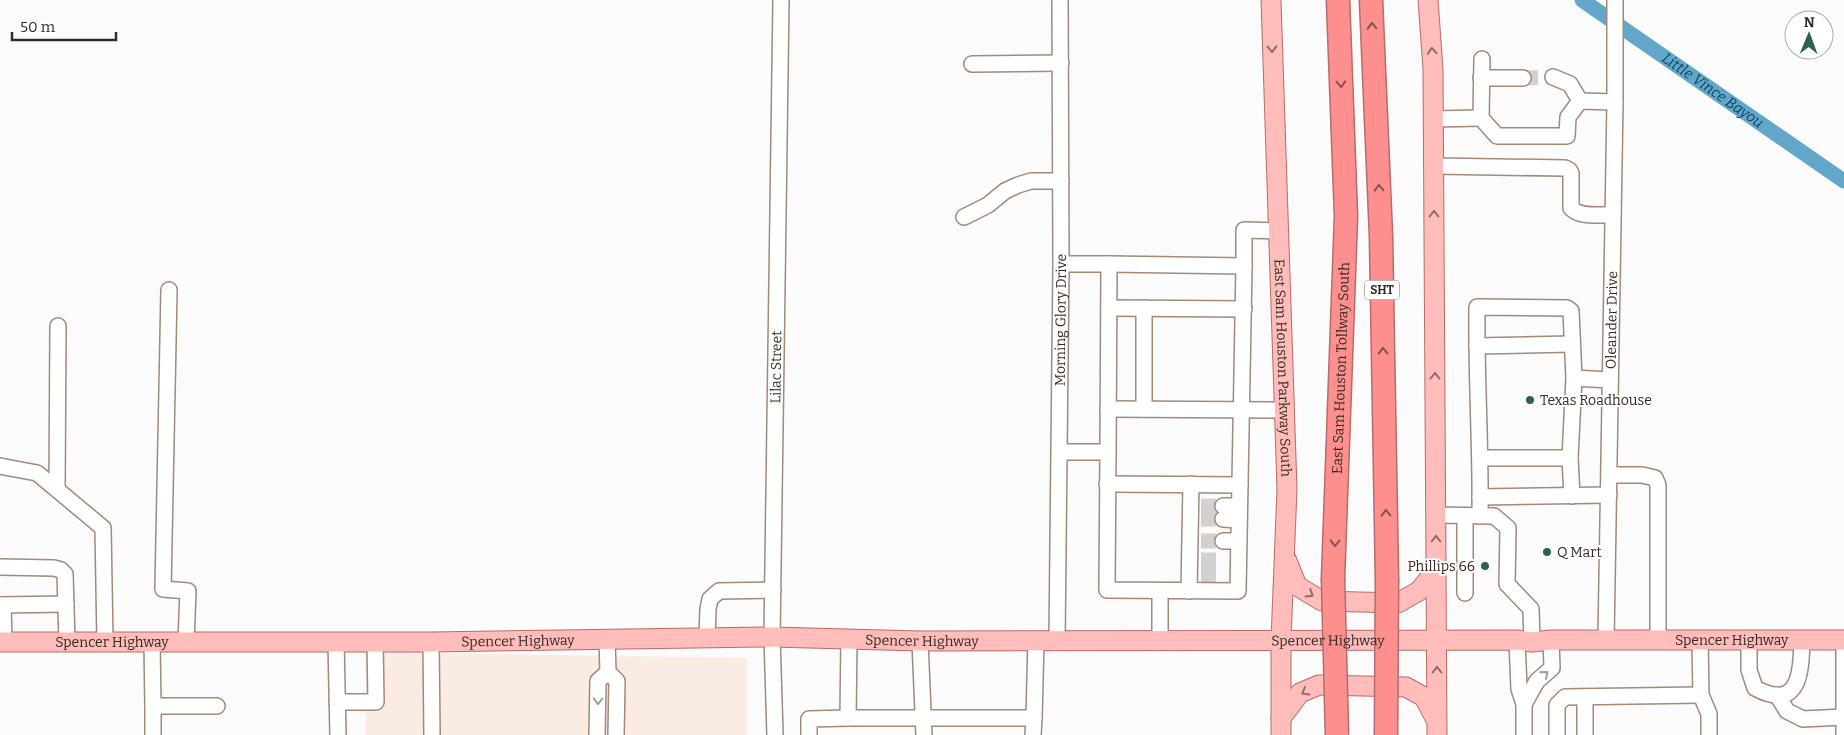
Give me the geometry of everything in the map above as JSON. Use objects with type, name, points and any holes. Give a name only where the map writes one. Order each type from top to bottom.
[{"type":"highway","name":"East Sam Houston Tollway South","points":[[1337,735],[1333,579],[1346,216],[1338,0]]},
{"type":"highway","name":"SHT","points":[[1371,0],[1381,236],[1387,580],[1386,735]]},
{"type":"main road","name":"East Sam Houston Parkway South","points":[[1271,0],[1287,489],[1280,640],[1281,726]]},
{"type":"main road","points":[[1428,0],[1433,69],[1437,729]]},
{"type":"main road","points":[[1284,555],[1297,586],[1322,601],[1398,603],[1419,591],[1436,570]]},
{"type":"main road","name":"Spencer Highway","points":[[2,642],[431,642],[772,637],[920,641],[1844,640]]},
{"type":"main road","points":[[1281,726],[1300,693],[1319,685],[1406,687],[1424,697],[1437,729]]},
{"type":"street","name":"Lilac Street","points":[[775,735],[772,637],[781,0]]},
{"type":"street","name":"Morning Glory Drive","points":[[1057,641],[1061,264],[1060,0]]},
{"type":"street","name":"Oleander Drive","points":[[1606,640],[1615,0]]},
{"type":"street","points":[[1482,59],[1481,118],[1497,136],[1566,136],[1568,117],[1580,101]]},
{"type":"street","points":[[972,64],[1061,63]]},
{"type":"street","points":[[1553,77],[1570,84],[1580,101]]},
{"type":"street","points":[[1481,78],[1523,78]]},
{"type":"street","points":[[1580,101],[1615,102]]},
{"type":"street","points":[[1433,119],[1481,118]]},
{"type":"street","points":[[1434,166],[1565,168],[1571,174],[1571,208],[1574,212],[1580,214],[1613,215]]},
{"type":"street","points":[[964,217],[988,205],[1005,191],[1018,185],[1031,181],[1061,181]]},
{"type":"street","points":[[1109,264],[1107,590],[1238,591],[1231,568],[1239,541],[1244,230],[1278,231]]},
{"type":"street","points":[[1061,264],[1244,266]]},
{"type":"street","points":[[169,290],[163,590],[188,592],[186,642]]},
{"type":"street","points":[[1465,593],[1472,516],[1480,497],[1477,307],[1567,308],[1571,311],[1574,378],[1570,458],[1572,496]]},
{"type":"street","points":[[1109,308],[1244,309]]},
{"type":"street","points":[[1144,308],[1144,409]]},
{"type":"street","points":[[57,489],[58,326]]},
{"type":"street","points":[[1477,346],[1572,344]]},
{"type":"street","points":[[1574,378],[1610,380]]},
{"type":"street","points":[[1108,408],[1284,410]]},
{"type":"street","points":[[1060,452],[1108,452]]},
{"type":"street","points":[[1480,458],[1570,458]]},
{"type":"street","points":[[0,466],[37,473],[103,528],[105,642]]},
{"type":"street","points":[[1609,475],[1642,475],[1656,478],[1658,485],[1658,640]]},
{"type":"street","points":[[1108,484],[1240,485]]},
{"type":"street","points":[[1189,591],[1195,567],[1196,541],[1196,512],[1190,484]]},
{"type":"street","points":[[1480,497],[1609,495]]},
{"type":"street","points":[[1223,512],[1239,513]]},
{"type":"street","points":[[1436,515],[1494,516],[1508,528],[1507,584],[1531,609],[1533,641],[1519,689],[1524,704],[1524,735]]},
{"type":"street","points":[[1223,541],[1239,541]]},
{"type":"street","points":[[0,567],[54,568],[61,570],[65,574],[67,642]]},
{"type":"street","points":[[707,638],[710,599],[720,591],[773,590]]},
{"type":"street","points":[[1160,591],[1160,640]]},
{"type":"street","points":[[2,642],[2,605],[66,604]]},
{"type":"street","points":[[848,718],[850,639]]},
{"type":"street","points":[[607,640],[608,672],[617,681],[616,735]]},
{"type":"street","points":[[1700,640],[1701,695],[1709,714],[1708,735]]},
{"type":"street","points":[[1749,640],[1749,670],[1755,688],[1768,695],[1787,693],[1795,686],[1801,671],[1802,640]]},
{"type":"street","points":[[1844,640],[1844,735]]},
{"type":"street","points":[[920,641],[924,735]]},
{"type":"street","points":[[1034,735],[1036,641]]},
{"type":"street","points":[[1524,704],[1537,681],[1552,668],[1533,641]]},
{"type":"street","points":[[152,642],[153,735]]},
{"type":"street","points":[[336,642],[338,735]]},
{"type":"street","points":[[337,702],[376,702],[375,642]]},
{"type":"street","points":[[431,642],[432,735]]},
{"type":"street","points":[[597,735],[598,681],[608,672]]},
{"type":"street","points":[[1557,735],[1557,705],[1565,697],[1701,695]]},
{"type":"street","points":[[1777,695],[1787,711],[1803,719],[1844,717]]},
{"type":"street","points":[[1585,697],[1585,735]]},
{"type":"street","points":[[153,706],[217,706]]},
{"type":"street","points":[[809,735],[809,719],[1034,718]]},
{"type":"shaded area","points":[[366,652],[747,658],[747,735],[366,735]]},
{"type":"waterway","name":"Little Vince Bayou","points":[[1582,0],[1844,181]]},
{"type":"tunnel","points":[[1523,78],[1553,77]]},
{"type":"tunnel","points":[[1201,506],[1223,506]]},
{"type":"tunnel","points":[[1201,519],[1223,519]]},
{"type":"tunnel","points":[[1201,541],[1223,541]]},
{"type":"tunnel","points":[[1201,560],[1223,560]]},
{"type":"tunnel","points":[[1201,575],[1223,575]]},
{"type":"place","name":"Texas Roadhouse","points":[[1530,400]]},
{"type":"place","name":"Q Mart","points":[[1547,552]]},
{"type":"place","name":"Phillips 66","points":[[1485,566]]}]
